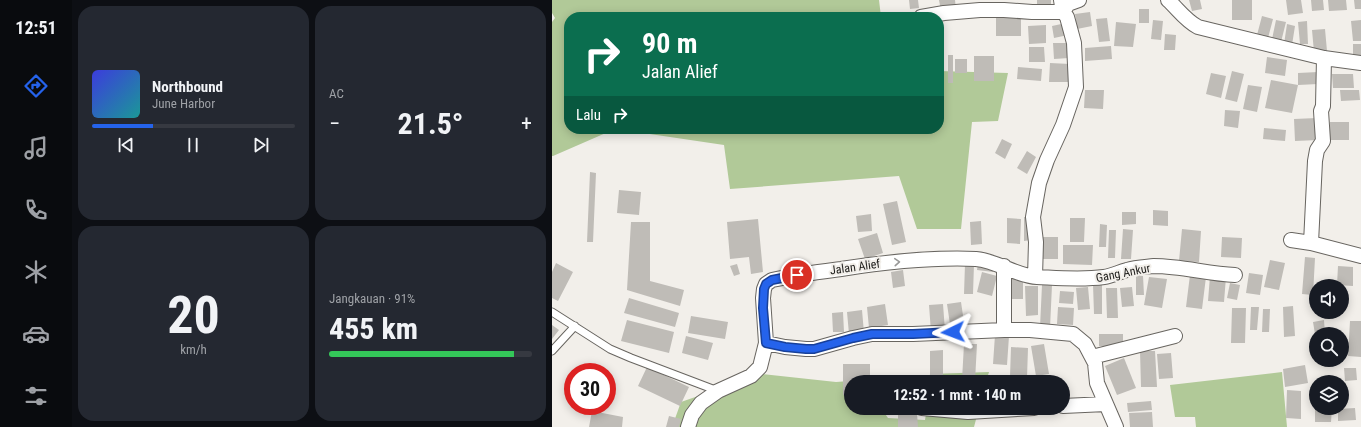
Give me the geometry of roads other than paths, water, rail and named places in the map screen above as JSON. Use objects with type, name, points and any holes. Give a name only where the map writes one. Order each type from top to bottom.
[{"type":"street","points":[[944,13],[980,10],[1032,12],[1062,6],[1079,0]]},
{"type":"street","points":[[1168,0],[1182,16],[1198,27],[1324,58],[1361,63]]},
{"type":"street","points":[[1035,277],[1036,242],[1033,217],[1038,183],[1063,125],[1076,87],[1074,43],[1067,17],[1062,6]]},
{"type":"street","points":[[1311,243],[1315,161],[1317,150],[1323,141],[1321,111],[1323,106],[1324,58]]},
{"type":"street","points":[[1291,240],[1311,243],[1361,256]]},
{"type":"street","name":"Jalan Alief","points":[[688,427],[692,415],[701,403],[718,391],[751,376],[760,367],[766,343],[763,294],[766,284],[772,280],[880,263],[933,259],[978,259],[1035,277]]},
{"type":"street","points":[[1004,266],[1004,330]]},
{"type":"street","name":"Gang Ankur","points":[[1035,277],[1091,279],[1114,275],[1139,267],[1155,266],[1235,274]]},
{"type":"street","points":[[766,343],[785,347],[814,349],[872,334],[913,334],[1004,330],[1030,330],[1073,334],[1085,344],[1092,357],[1097,383],[1116,427]]},
{"type":"street","points":[[1092,357],[1175,336]]},
{"type":"street","points":[[1070,406],[1106,404]]},
{"type":"lane","points":[[552,312],[610,349],[718,391]]},
{"type":"lane","points":[[552,351],[575,326]]}]
